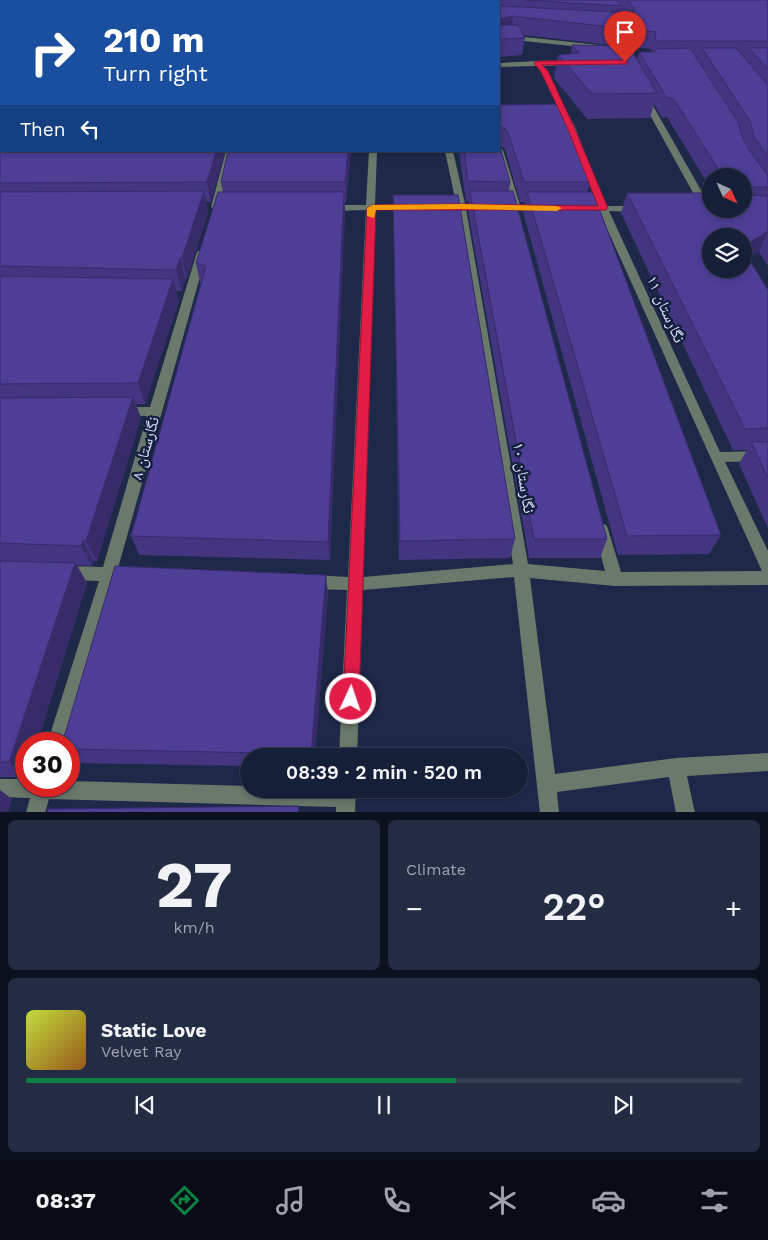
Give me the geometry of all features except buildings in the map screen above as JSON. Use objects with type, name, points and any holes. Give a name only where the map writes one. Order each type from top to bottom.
[{"type":"street","points":[[500,39],[515,38],[612,48]]},
{"type":"street","points":[[500,65],[586,62]]},
{"type":"street","name":"نگارستان ۱۱","points":[[538,63],[544,71],[571,127],[603,208],[768,568]]},
{"type":"street","points":[[639,88],[702,200]]},
{"type":"street","points":[[215,211],[230,152]]},
{"type":"street","points":[[348,748],[357,584],[373,152]]},
{"type":"street","name":"نگارستان ۱۰","points":[[449,152],[461,206],[521,570],[550,812]]},
{"type":"street","points":[[500,152],[518,213]]},
{"type":"street","points":[[313,208],[461,206],[518,213],[555,208]]},
{"type":"street","points":[[574,208],[650,209]]},
{"type":"street","name":"نگارستان ۸","points":[[60,732],[109,574],[155,411],[184,296],[205,243]]},
{"type":"street","points":[[106,412],[155,411]]},
{"type":"street","points":[[716,457],[768,456]]},
{"type":"street","points":[[600,522],[615,579]]},
{"type":"street","points":[[297,582],[357,584],[521,570],[615,579],[768,578]]},
{"type":"street","points":[[50,573],[139,575]]},
{"type":"street","points":[[547,784],[676,767],[768,762]]},
{"type":"street","points":[[676,767],[686,812]]},
{"type":"street","points":[[0,788],[15,788]]},
{"type":"street","points":[[80,790],[346,800]]},
{"type":"street","points":[[35,812],[40,797]]},
{"type":"slow traffic","points":[[371,216],[372,208],[461,206],[557,208]]},
{"type":"route","points":[[351,699],[372,208],[461,206],[603,208],[571,127],[544,71],[538,63],[625,62]]}]
